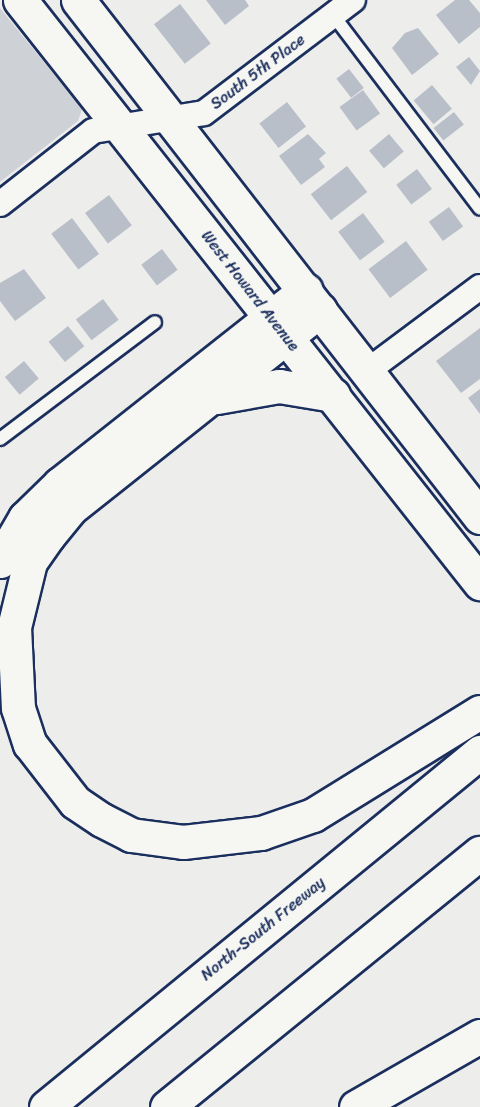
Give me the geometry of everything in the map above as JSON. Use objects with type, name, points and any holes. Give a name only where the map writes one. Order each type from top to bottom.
[{"type":"main road","name":"West Howard Avenue","points":[[20,0],[480,583]]},
{"type":"main road","points":[[78,0],[480,517]]},
{"type":"main road","points":[[0,561],[25,518],[60,484],[279,327],[313,300]]},
{"type":"main road","points":[[279,327],[213,398],[70,509],[30,562],[18,596],[13,661],[18,708],[30,744],[50,775],[75,802],[131,835],[174,842],[221,839],[313,815],[480,712]]},
{"type":"main road","points":[[213,398],[279,386],[333,395]]},
{"type":"main road","name":"North-South Freeway","points":[[46,1107],[480,752]]},
{"type":"main road","points":[[167,1107],[480,853]]},
{"type":"main road","points":[[356,1107],[480,1036]]},
{"type":"street","name":"South 5th Place","points":[[0,204],[93,131],[204,112],[353,0]]},
{"type":"street","points":[[366,372],[480,287]]},
{"type":"lane","points":[[333,15],[480,209]]},
{"type":"lane","points":[[0,439],[155,322]]},
{"type":"shaded area","points":[[0,8],[82,109],[78,121],[0,182]]},
{"type":"building","points":[[206,0],[245,0],[249,6],[225,25]]},
{"type":"building","points":[[455,0],[469,0],[480,13],[480,27],[459,44],[436,15]]},
{"type":"building","points":[[180,4],[211,43],[185,64],[154,24]]},
{"type":"building","points":[[418,28],[439,54],[412,75],[392,48],[405,33]]},
{"type":"building","points":[[469,57],[480,71],[471,85],[456,67]]},
{"type":"building","points":[[349,69],[364,88],[351,98],[336,79]]},
{"type":"building","points":[[432,85],[452,109],[434,124],[414,100]]},
{"type":"building","points":[[363,90],[380,113],[357,131],[340,107]]},
{"type":"building","points":[[287,102],[306,126],[279,148],[259,124]]},
{"type":"building","points":[[454,112],[464,125],[443,141],[434,128]]},
{"type":"building","points":[[308,134],[326,153],[319,159],[325,167],[301,185],[279,156]]},
{"type":"building","points":[[389,134],[404,152],[384,168],[369,151]]},
{"type":"building","points":[[347,166],[367,192],[331,220],[311,194]]},
{"type":"building","points":[[417,169],[432,189],[411,205],[396,185]]},
{"type":"building","points":[[109,195],[132,225],[108,243],[85,213]]},
{"type":"building","points":[[449,207],[463,226],[443,241],[429,222]]},
{"type":"building","points":[[363,213],[385,242],[360,260],[338,232]]},
{"type":"building","points":[[72,218],[99,254],[78,270],[51,234]]},
{"type":"building","points":[[406,241],[428,270],[390,298],[368,269]]},
{"type":"building","points":[[162,249],[178,270],[157,285],[141,265]]},
{"type":"building","points":[[24,269],[46,298],[15,321],[0,301],[0,283]]},
{"type":"building","points":[[103,299],[119,320],[91,340],[76,319]]},
{"type":"building","points":[[68,326],[84,346],[65,362],[49,342]]},
{"type":"building","points":[[480,328],[480,379],[461,393],[436,361]]},
{"type":"building","points":[[24,361],[39,379],[20,395],[5,377]]},
{"type":"building","points":[[480,389],[480,414],[468,398]]}]
